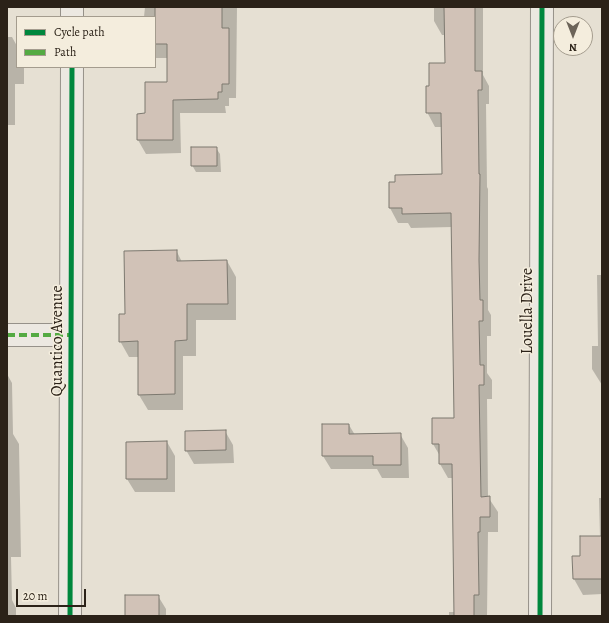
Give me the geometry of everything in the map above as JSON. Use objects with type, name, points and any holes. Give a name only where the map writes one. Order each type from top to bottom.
[{"type":"street","name":"Louella Drive","points":[[540,616],[542,7]]},
{"type":"street","name":"Quantico Avenue","points":[[70,616],[72,68]]},
{"type":"street","points":[[7,335],[71,335]]},
{"type":"building","points":[[155,7],[222,7],[222,28],[229,28],[229,84],[222,84],[222,92],[218,92],[218,99],[173,100],[173,140],[137,140],[137,114],[145,113],[145,82],[167,82],[167,44],[156,44]]},
{"type":"building","points":[[444,7],[475,7],[475,71],[482,71],[482,90],[478,90],[480,174],[479,260],[480,300],[483,300],[483,321],[479,321],[480,365],[484,365],[484,385],[479,385],[481,497],[490,496],[490,517],[480,517],[480,532],[478,532],[479,595],[474,595],[474,616],[454,616],[452,464],[439,464],[439,444],[432,444],[432,418],[454,418],[451,213],[402,214],[402,208],[389,208],[389,182],[395,182],[395,175],[442,174],[441,113],[426,113],[426,86],[429,86],[429,63],[445,63]]},
{"type":"building","points":[[191,147],[217,147],[217,166],[191,166]]},
{"type":"building","points":[[177,250],[177,261],[227,260],[228,304],[187,304],[187,340],[175,341],[175,394],[138,395],[138,341],[119,342],[119,314],[125,314],[124,251]]},
{"type":"building","points":[[322,424],[349,424],[349,434],[401,433],[401,465],[373,465],[373,456],[322,456]]},
{"type":"building","points":[[226,430],[226,450],[185,451],[185,431]]},
{"type":"building","points":[[167,441],[167,479],[126,479],[126,442]]},
{"type":"building","points":[[580,536],[602,536],[602,579],[573,579],[572,556],[580,556]]},
{"type":"building","points":[[125,595],[159,595],[159,616],[125,616]]},
{"type":"marked path","points":[[7,335],[71,335]]},
{"type":"cycle path","points":[[540,616],[542,7]]},
{"type":"cycle path","points":[[70,616],[72,68]]}]
